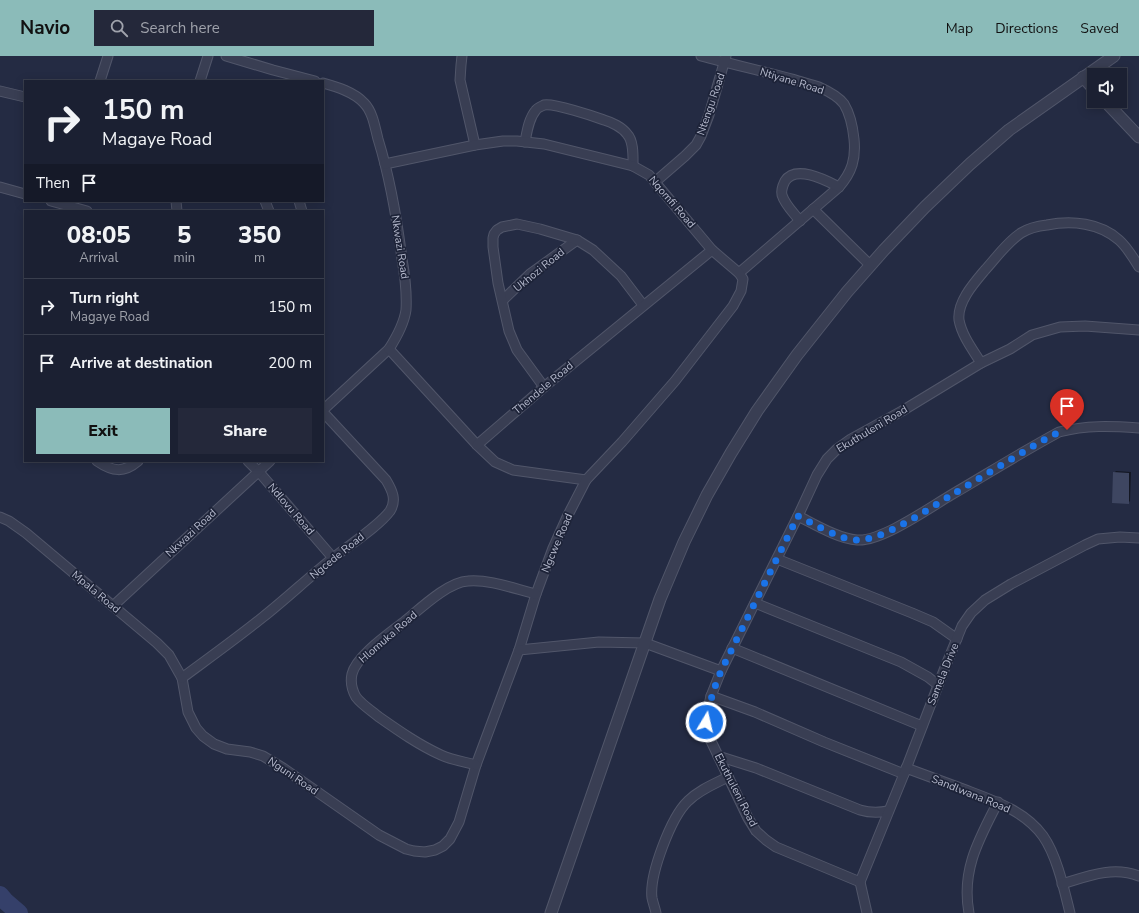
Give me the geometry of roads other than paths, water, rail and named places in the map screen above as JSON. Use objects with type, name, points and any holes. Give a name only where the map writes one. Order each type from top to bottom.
[{"type":"street","points":[[100,80],[108,56]]},
{"type":"street","points":[[200,80],[208,56]]},
{"type":"street","points":[[226,56],[311,80]]},
{"type":"street","points":[[462,56],[460,65],[460,80],[475,146]]},
{"type":"street","name":"Ntiyane Road","points":[[701,56],[725,59],[818,87],[838,99],[844,105],[848,113],[855,147],[851,170],[847,178],[839,187]]},
{"type":"street","points":[[551,913],[660,599],[684,542],[707,495],[757,411],[797,355],[847,292],[870,265],[925,207],[970,164],[1009,130],[1114,56]]},
{"type":"street","name":"Ntengu Road","points":[[655,182],[696,145],[709,115],[725,59]]},
{"type":"street","points":[[1083,77],[1087,81]]},
{"type":"street","name":"Nkwazi Road","points":[[324,83],[339,88],[364,103],[372,116],[386,164],[400,240],[406,287],[406,312],[396,337],[389,349],[324,410]]},
{"type":"street","points":[[0,91],[24,97]]},
{"type":"street","points":[[525,142],[532,116],[536,109],[543,105],[555,106],[604,120],[622,129],[628,134],[631,140],[633,166]]},
{"type":"street","points":[[1112,108],[1139,137]]},
{"type":"street","name":"Nqomfi Road","points":[[386,164],[475,146],[517,140],[544,144],[633,166],[649,175],[712,250],[739,273]]},
{"type":"street","points":[[739,273],[800,221],[839,187],[820,178],[801,174],[787,178],[784,182],[782,195],[800,221]]},
{"type":"street","points":[[0,187],[24,194]]},
{"type":"street","points":[[55,202],[83,210]]},
{"type":"street","points":[[813,209],[870,265]]},
{"type":"street","points":[[981,363],[962,332],[959,319],[960,309],[976,280],[1010,243],[1022,233],[1034,227],[1054,223],[1092,225],[1105,230],[1119,240],[1133,256],[1139,267]]},
{"type":"street","name":"Ukhozi Road","points":[[544,387],[517,350],[504,315],[503,300],[498,283],[493,247],[493,238],[497,230],[502,227],[517,224],[577,240],[593,250],[621,276],[643,305]]},
{"type":"street","name":"Ukhozi Road","points":[[503,300],[530,274],[577,240]]},
{"type":"street","name":"Thendele Road","points":[[477,445],[544,387],[712,250]]},
{"type":"street","name":"Ngcwe Road","points":[[435,850],[442,846],[450,838],[459,822],[476,765],[519,650],[536,594],[567,516],[586,480],[622,442],[675,381],[726,316],[742,291],[743,279],[739,273]]},
{"type":"street","name":"Ekuthuleni Road","points":[[860,882],[776,847],[756,831],[748,818],[710,739],[706,722],[711,696],[721,671],[817,475],[827,459],[837,449],[851,439],[1032,335],[1060,327],[1086,326],[1139,330]]},
{"type":"street","points":[[389,349],[477,445],[495,462],[513,470],[586,480]]},
{"type":"street","name":"Ngcede Road","points":[[182,678],[263,618],[333,558],[384,518],[390,511],[394,498],[392,490],[386,480],[324,412]]},
{"type":"street","points":[[798,516],[847,539],[861,540],[877,537],[906,522],[1059,432],[1075,428],[1096,426],[1139,428]]},
{"type":"street","points":[[98,462],[106,467],[118,470],[126,469],[136,462]]},
{"type":"street","name":"Ndlovu Road","points":[[249,462],[333,558]]},
{"type":"street","name":"Nkwazi Road","points":[[113,606],[269,462]]},
{"type":"street","name":"Mpala Road","points":[[0,517],[9,521],[26,533],[157,643],[169,655],[182,678]]},
{"type":"street","name":"Samela Drive","points":[[860,882],[962,626],[971,613],[985,600],[1012,584],[1098,539],[1120,537],[1139,538]]},
{"type":"street","points":[[777,558],[933,622],[957,639]]},
{"type":"street","name":"Hlomuka Road","points":[[476,765],[443,756],[420,745],[398,731],[367,708],[357,698],[351,684],[352,674],[356,664],[369,651],[421,608],[457,583],[468,580],[482,581],[536,594]]},
{"type":"street","points":[[755,603],[900,662],[928,677],[938,685]]},
{"type":"street","points":[[519,650],[599,642],[645,643],[721,671]]},
{"type":"street","points":[[732,648],[922,726]]},
{"type":"street","name":"Nguni Road","points":[[182,678],[188,712],[196,728],[203,736],[214,744],[227,749],[250,752],[263,756],[283,768],[380,835],[406,849],[425,852],[435,850]]},
{"type":"street","name":"Sandlwana Road","points":[[711,696],[755,712],[824,742],[998,802],[1023,816],[1034,825],[1044,837],[1052,852],[1070,913]]},
{"type":"street","points":[[718,756],[756,768],[860,810],[870,813],[888,811]]},
{"type":"street","points":[[656,913],[652,898],[653,883],[659,858],[670,830],[681,809],[688,800],[699,792],[728,777]]},
{"type":"street","points":[[969,913],[966,899],[968,875],[972,857],[982,833],[998,802]]},
{"type":"street","points":[[1062,884],[1106,872],[1130,872],[1139,876]]},
{"type":"street","points":[[860,882],[867,913]]},
{"type":"waterway","points":[[0,895],[19,913]]}]
